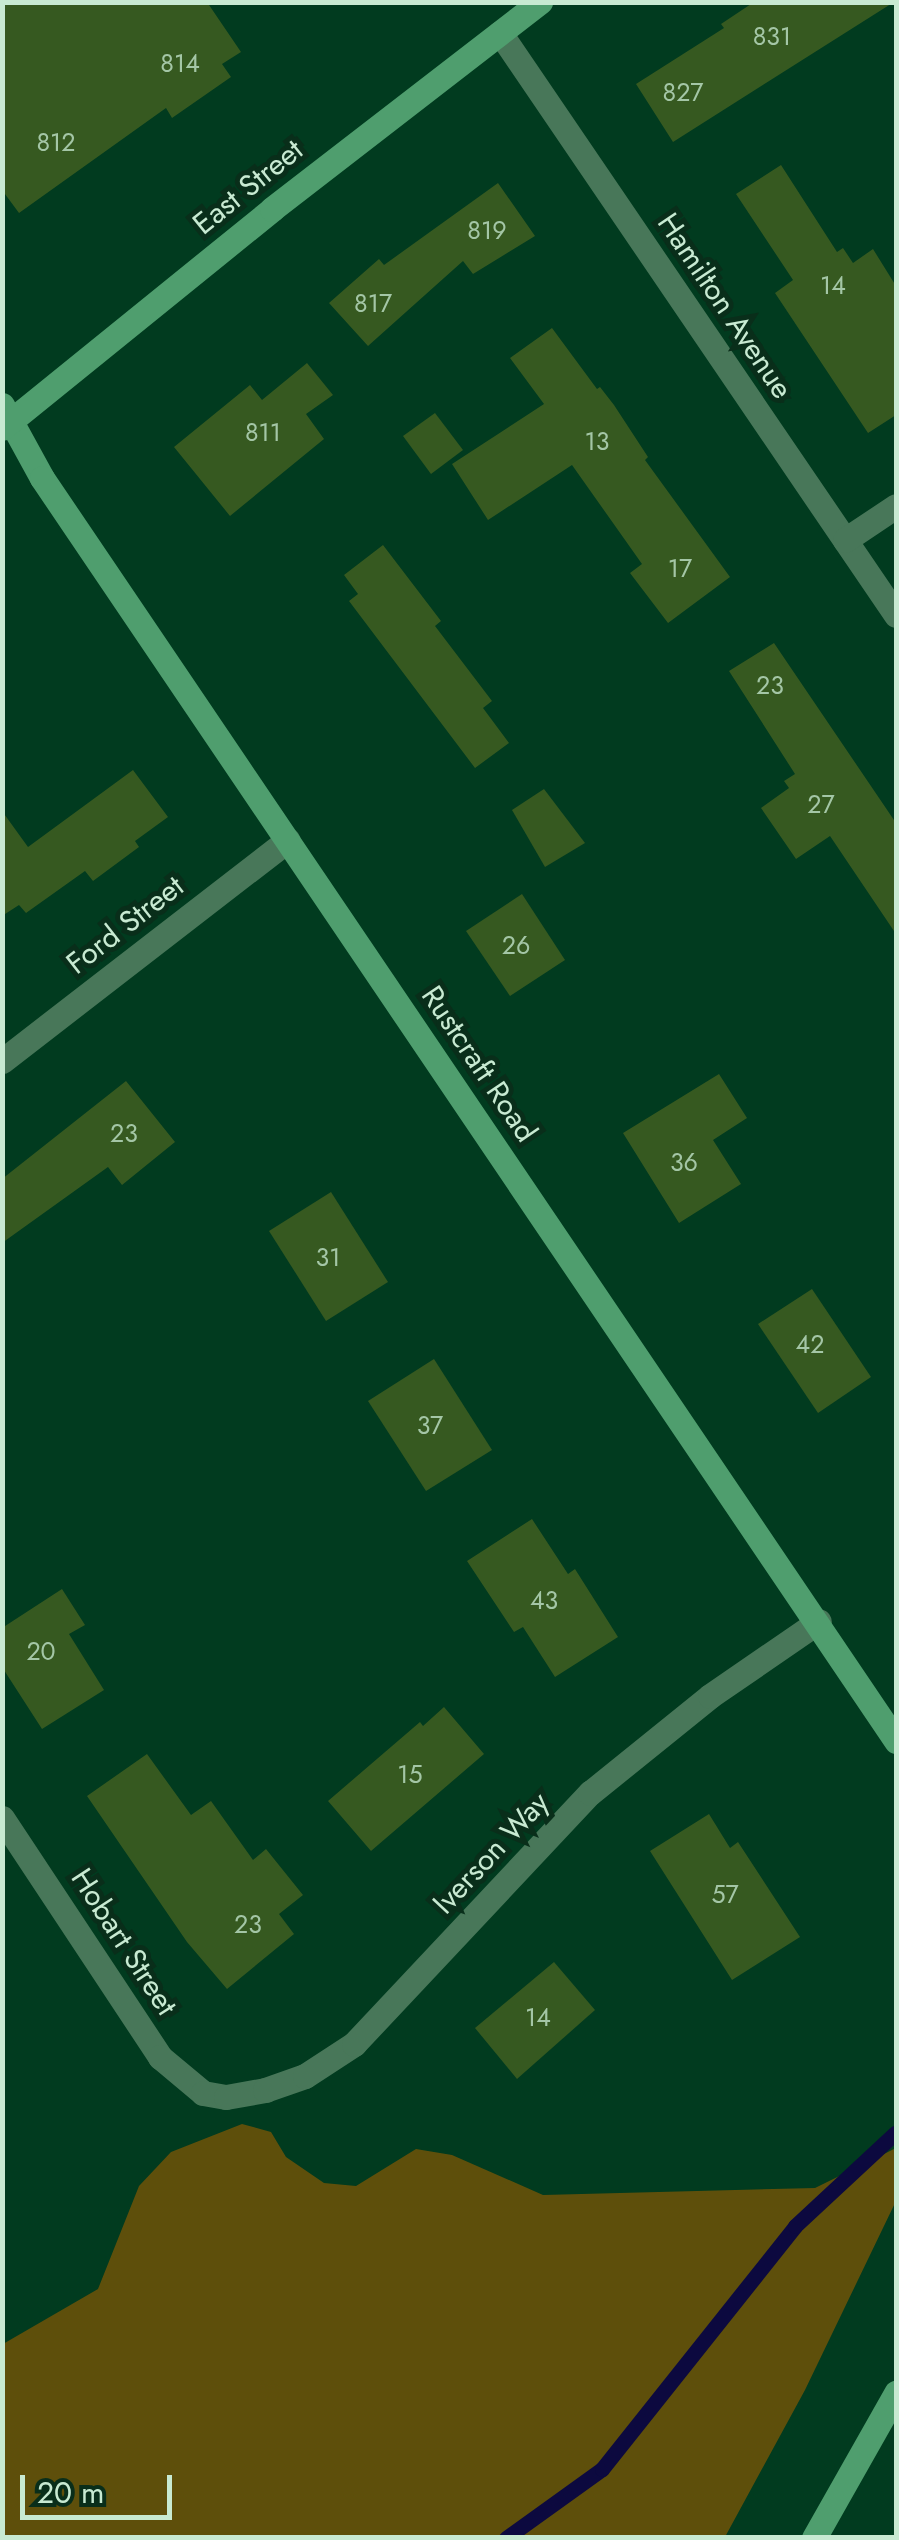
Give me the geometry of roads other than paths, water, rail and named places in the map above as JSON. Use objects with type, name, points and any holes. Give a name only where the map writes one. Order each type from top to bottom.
[{"type":"main road","name":"East Street","points":[[5,418],[540,2]]},
{"type":"main road","name":"Rustcraft Road","points":[[5,418],[819,1621],[896,1741]]},
{"type":"main road","points":[[814,2538],[896,2394]]},
{"type":"street","name":"Hamilton Avenue","points":[[500,32],[896,615]]},
{"type":"street","points":[[845,540],[896,506]]},
{"type":"street","name":"Ford Street","points":[[2,1061],[288,840]]},
{"type":"street","name":"Iverson Way","points":[[202,2092],[226,2096],[266,2090],[305,2076],[354,2044],[590,1793],[710,1696],[819,1621]]},
{"type":"street","name":"Hobart Street","points":[[2,1818],[160,2057],[202,2092]]},
{"type":"waterway","points":[[506,2538],[602,2469],[795,2226],[895,2133]]}]
